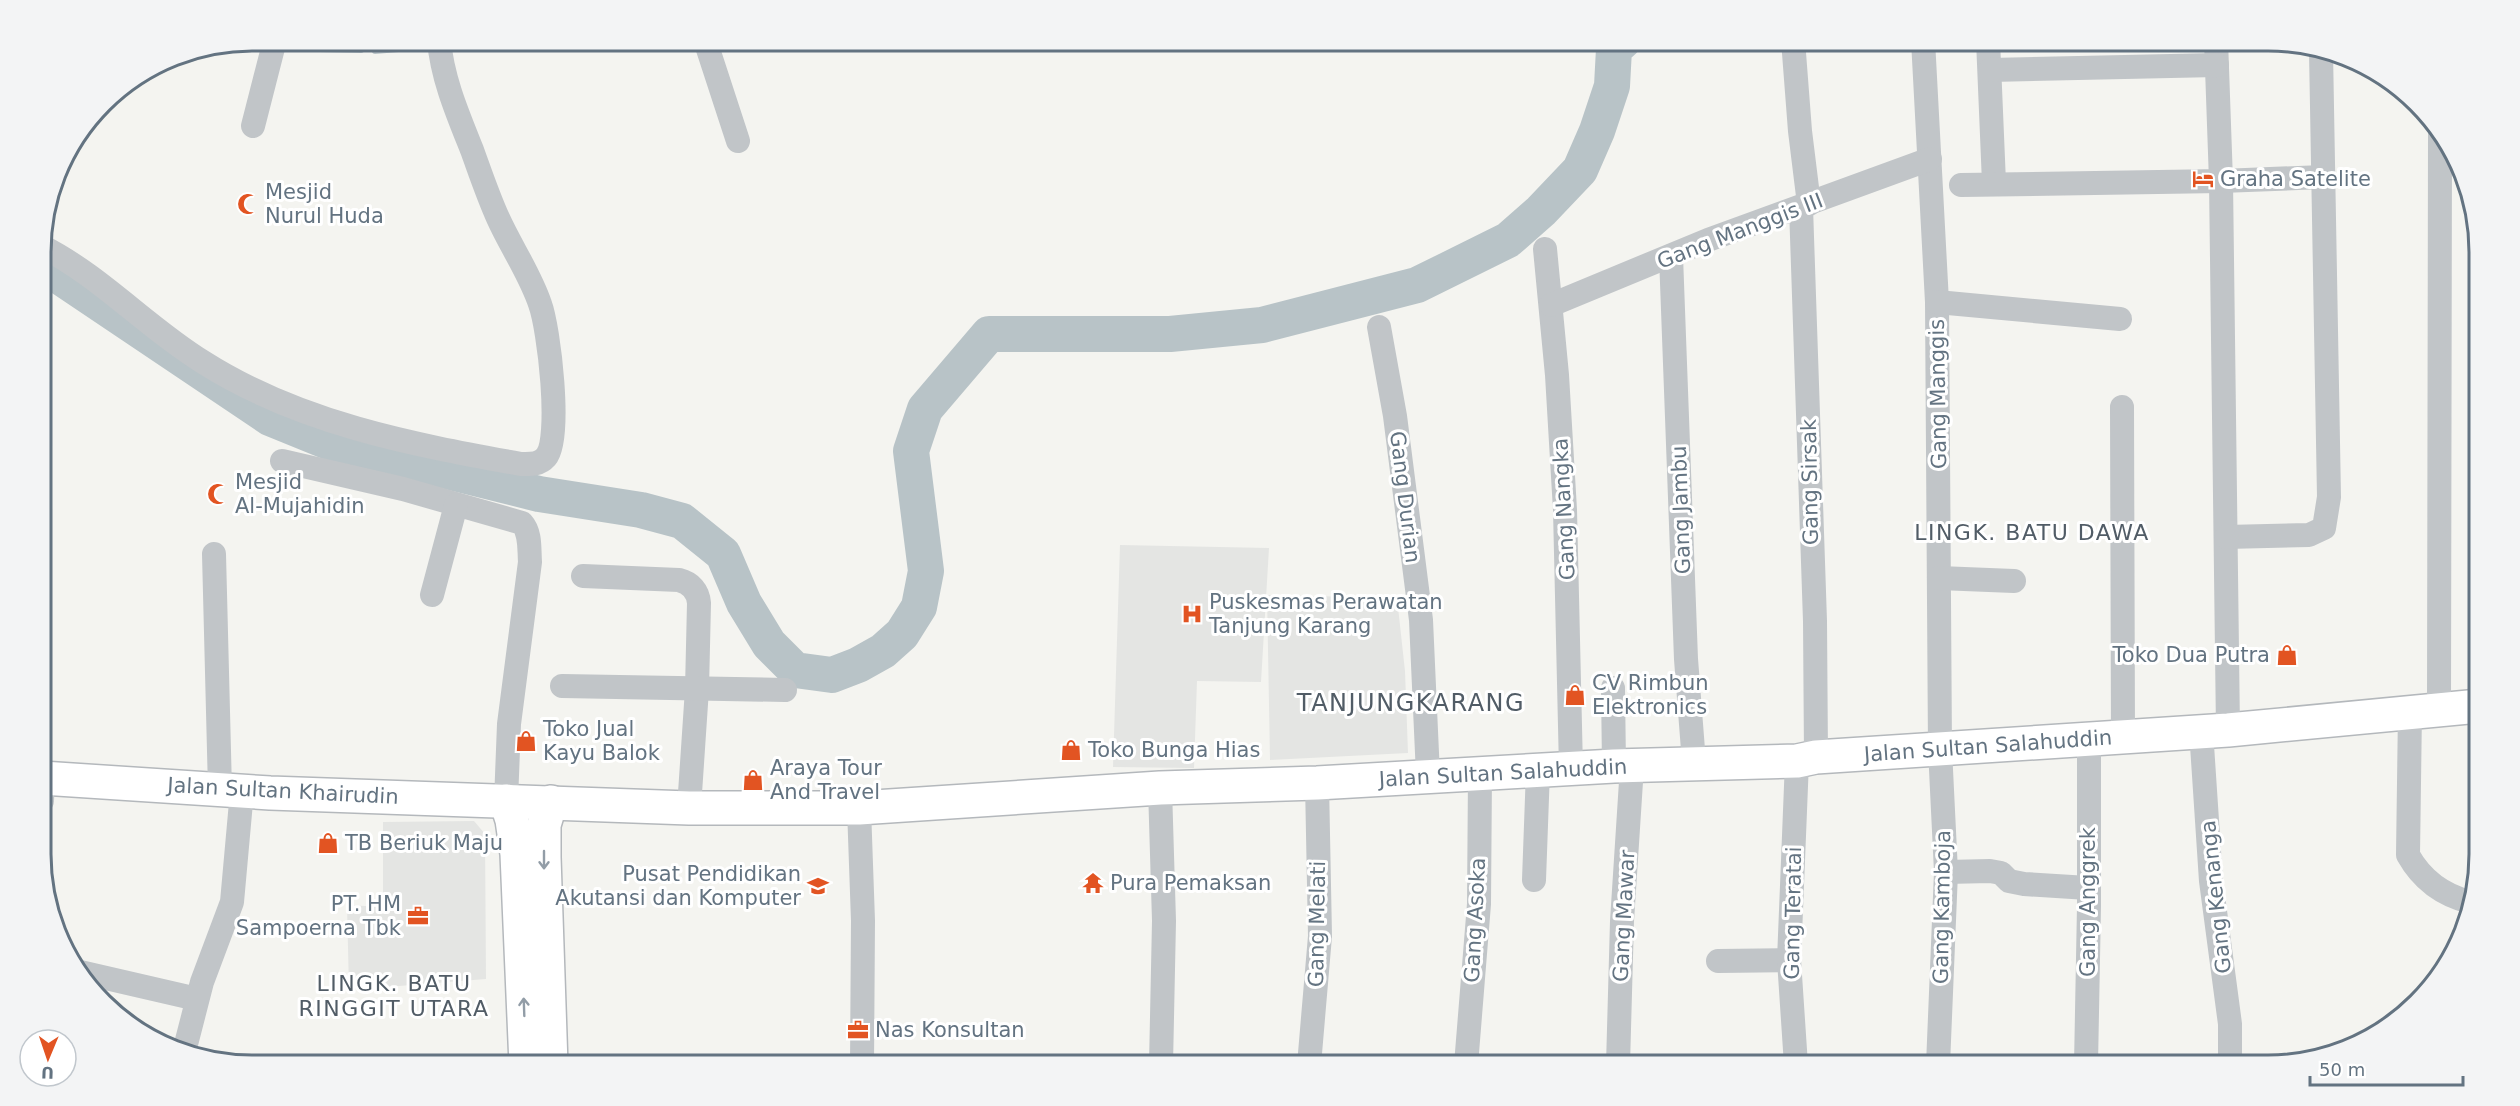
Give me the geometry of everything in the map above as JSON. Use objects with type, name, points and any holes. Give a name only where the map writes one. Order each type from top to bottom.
[{"type":"main road","name":"Jalan Sultan Salahuddin","points":[[527,802],[689,808],[859,808],[1160,788],[1317,783],[1428,775],[1807,759],[2214,730],[2469,707]]},
{"type":"main road","name":"Jalan Sultan Khairudin","points":[[51,786],[527,802]]},
{"type":"main road","points":[[526,1055],[517,854],[512,820],[527,802],[544,825],[551,1055]]},
{"type":"street","points":[[254,126],[273,51]]},
{"type":"street","points":[[51,252],[94,279],[116,299],[201,361],[285,405],[403,442],[521,464],[535,464],[548,456],[551,438],[553,376],[548,331],[540,303],[493,207],[450,92],[441,51]]},
{"type":"street","points":[[709,51],[738,141]]},
{"type":"street","name":"Gang Sirsak","points":[[1794,51],[1805,205],[1815,621],[1807,759]]},
{"type":"street","name":"Gang Manggis","points":[[1924,51],[1937,302],[1940,749]]},
{"type":"street","points":[[1989,51],[1994,183]]},
{"type":"street","name":"Gang Kenanga","points":[[2216,51],[2221,181],[2226,537],[2214,730],[2211,881],[2230,1024],[2230,1055]]},
{"type":"street","points":[[2226,537],[2309,535],[2324,528],[2325,524],[2329,497],[2324,345],[2321,58]]},
{"type":"street","points":[[1990,70],[2217,65]]},
{"type":"street","points":[[2440,147],[2424,710],[2408,855],[2418,871],[2431,884],[2452,897],[2463,900]]},
{"type":"street","name":"Gang Manggis III","points":[[1551,306],[1671,256],[1929,159]]},
{"type":"street","points":[[1960,185],[2323,177]]},
{"type":"street","name":"Gang Nangka","points":[[1545,249],[1557,375],[1568,581],[1571,769]]},
{"type":"street","name":"Gang Jambu","points":[[1671,256],[1686,659],[1694,763]]},
{"type":"street","points":[[1937,302],[2120,319]]},
{"type":"street","name":"Gang Durian","points":[[1379,327],[1395,416],[1421,620],[1428,775]]},
{"type":"street","points":[[2122,407],[2123,737]]},
{"type":"street","points":[[282,461],[403,489],[522,524],[526,529],[529,543],[527,597],[522,613],[509,724],[527,802]]},
{"type":"street","points":[[432,595],[456,505]]},
{"type":"street","points":[[186,1044],[197,999],[232,902],[231,791],[214,554]]},
{"type":"street","points":[[583,576],[676,579],[692,586],[699,603],[697,689],[689,808]]},
{"type":"street","points":[[1939,578],[2014,581]]},
{"type":"street","points":[[562,686],[785,690]]},
{"type":"street","name":"Gang Mawar","points":[[1612,688],[1623,766],[1618,1055]]},
{"type":"street","name":"Gang Anggrek","points":[[2086,1055],[2089,738]]},
{"type":"street","name":"Gang Kamboja","points":[[1938,1055],[1946,872],[1940,749]]},
{"type":"street","name":"Gang Teratai","points":[[1795,1055],[1789,960],[1807,759]]},
{"type":"street","points":[[1534,880],[1538,770]]},
{"type":"street","name":"Gang Asoka","points":[[1467,1055],[1479,904],[1480,774]]},
{"type":"street","name":"Gang Melati","points":[[1311,1055],[1320,936],[1317,783]]},
{"type":"street","points":[[1160,788],[1164,921],[1161,1055]]},
{"type":"street","points":[[859,808],[863,921],[862,1055]]},
{"type":"street","points":[[1946,872],[1990,871],[2001,873],[2010,881],[2025,884],[2088,888]]},
{"type":"street","points":[[1718,961],[1789,960]]},
{"type":"street","points":[[91,975],[197,999]]},
{"type":"shaded area","name":"Puskesmas Perawatan Tanjung Karang","points":[[1120,545],[1269,548],[1261,682],[1197,681],[1194,768],[1113,767]]},
{"type":"shaded area","points":[[1267,595],[1397,598],[1405,671],[1408,753],[1270,760]]},
{"type":"shaded area","points":[[474,821],[485,834],[486,979],[349,990],[347,905],[383,907],[383,822]]},
{"type":"waterway","points":[[51,271],[270,418],[329,442],[539,494],[641,510],[682,521],[723,554],[744,603],[769,644],[795,670],[832,675],[858,665],[883,651],[902,634],[919,607],[926,571],[911,451],[925,409],[989,334],[1170,334],[1262,325],[1417,285],[1508,240],[1541,211],[1580,170],[1597,131],[1612,86],[1614,51]]},
{"type":"place","name":"Graha Satelite","points":[[2203,179]]},
{"type":"place","name":"Mesjid Nurul Huda","points":[[248,204]]},
{"type":"place","name":"Mesjid Al-Mujahidin","points":[[218,494]]},
{"type":"place","name":"Puskesmas Perawatan Tanjung Karang","points":[[1192,614]]},
{"type":"place","name":"Toko Dua Putra","points":[[2287,655]]},
{"type":"place","name":"CV Rimbun Elektronics","points":[[1575,695]]},
{"type":"place","name":"Toko Jual Kayu Balok","points":[[526,741]]},
{"type":"place","name":"Toko Bunga Hias","points":[[1071,750]]},
{"type":"place","name":"Araya Tour And Travel","points":[[753,780]]},
{"type":"place","name":"TB Beriuk Maju","points":[[328,843]]},
{"type":"place","name":"Pura Pemaksan","points":[[1093,883]]},
{"type":"place","name":"Pusat Pendidikan Akutansi dan Komputer","points":[[818,886]]},
{"type":"place","name":"PT. HM Sampoerna Tbk","points":[[418,916]]},
{"type":"place","name":"Nas Konsultan","points":[[858,1030]]},
{"type":"district","name":"LINGK. BATU DAWA","points":[[2032,532]]},
{"type":"district","name":"TANJUNGKARANG","points":[[1411,703]]},
{"type":"district","name":"LINGK. BATU RINGGIT UTARA","points":[[394,996]]}]
